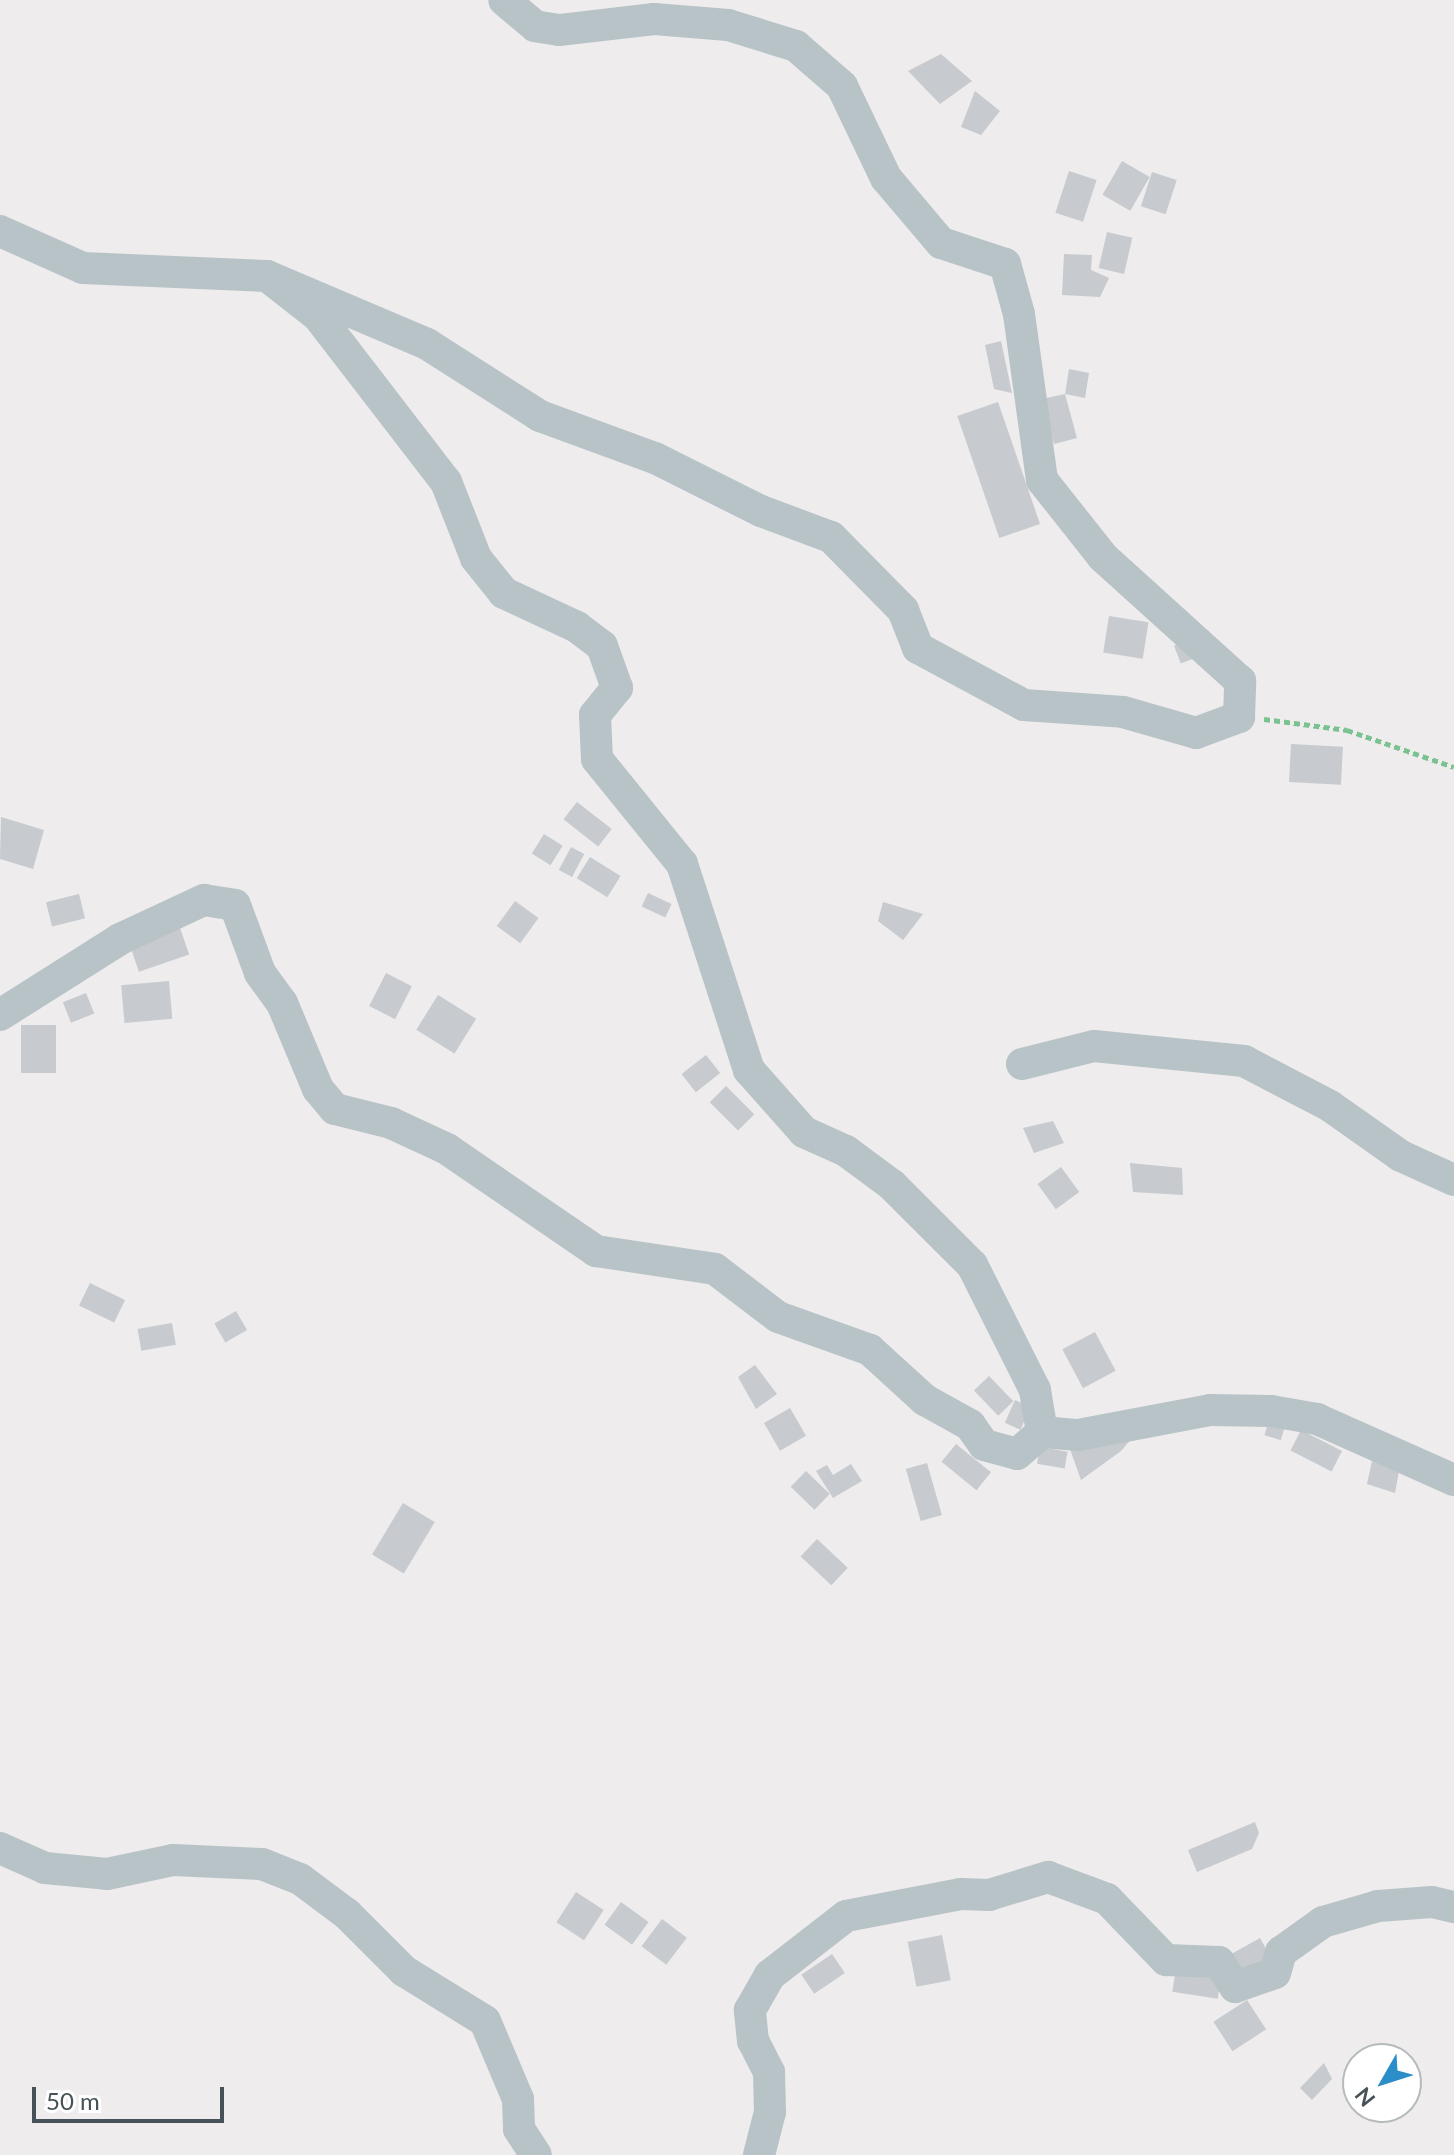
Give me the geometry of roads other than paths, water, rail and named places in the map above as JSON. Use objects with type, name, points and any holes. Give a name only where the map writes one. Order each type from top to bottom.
[{"type":"street","points":[[0,231],[83,268],[267,276],[427,344],[540,416],[655,458],[761,511],[831,537],[903,610],[918,648],[1024,705],[1123,712],[1196,733],[1239,717],[1240,681],[1103,557],[1042,480],[1019,314],[1005,264],[941,243],[886,178],[842,86],[796,46],[728,25],[654,19],[559,30],[535,26],[504,0]]},
{"type":"street","points":[[267,276],[318,316],[446,482],[476,558],[504,593],[577,627],[602,646],[617,688],[595,715],[597,759],[682,864],[749,1070],[804,1132],[846,1151],[892,1185],[972,1265],[1035,1390],[1042,1432]]},
{"type":"street","points":[[0,1015],[120,939],[204,900],[235,905],[260,973],[282,1003],[318,1089],[335,1109],[391,1123],[447,1149],[596,1251],[715,1269],[778,1317],[870,1350],[925,1400],[970,1425],[984,1445],[1017,1454],[1042,1432]]},
{"type":"street","points":[[1022,1064],[1094,1046],[1244,1061],[1330,1106],[1401,1156],[1454,1180]]},
{"type":"street","points":[[1042,1432],[1055,1438],[1210,1410],[1271,1411],[1317,1419],[1454,1480]]},
{"type":"street","points":[[0,1848],[60,1869],[107,1874],[173,1860],[262,1864],[300,1879],[347,1914],[404,1971],[485,2021],[518,2099],[519,2129],[536,2155]]},
{"type":"street","points":[[759,2155],[770,2112],[769,2072],[753,2041],[750,2010],[770,1975],[846,1916],[945,1896],[989,1895],[1048,1877],[1107,1899],[1166,1960],[1219,1962],[1235,1987],[1275,1973],[1281,1952],[1323,1922],[1378,1906],[1432,1902],[1454,1907]]}]
